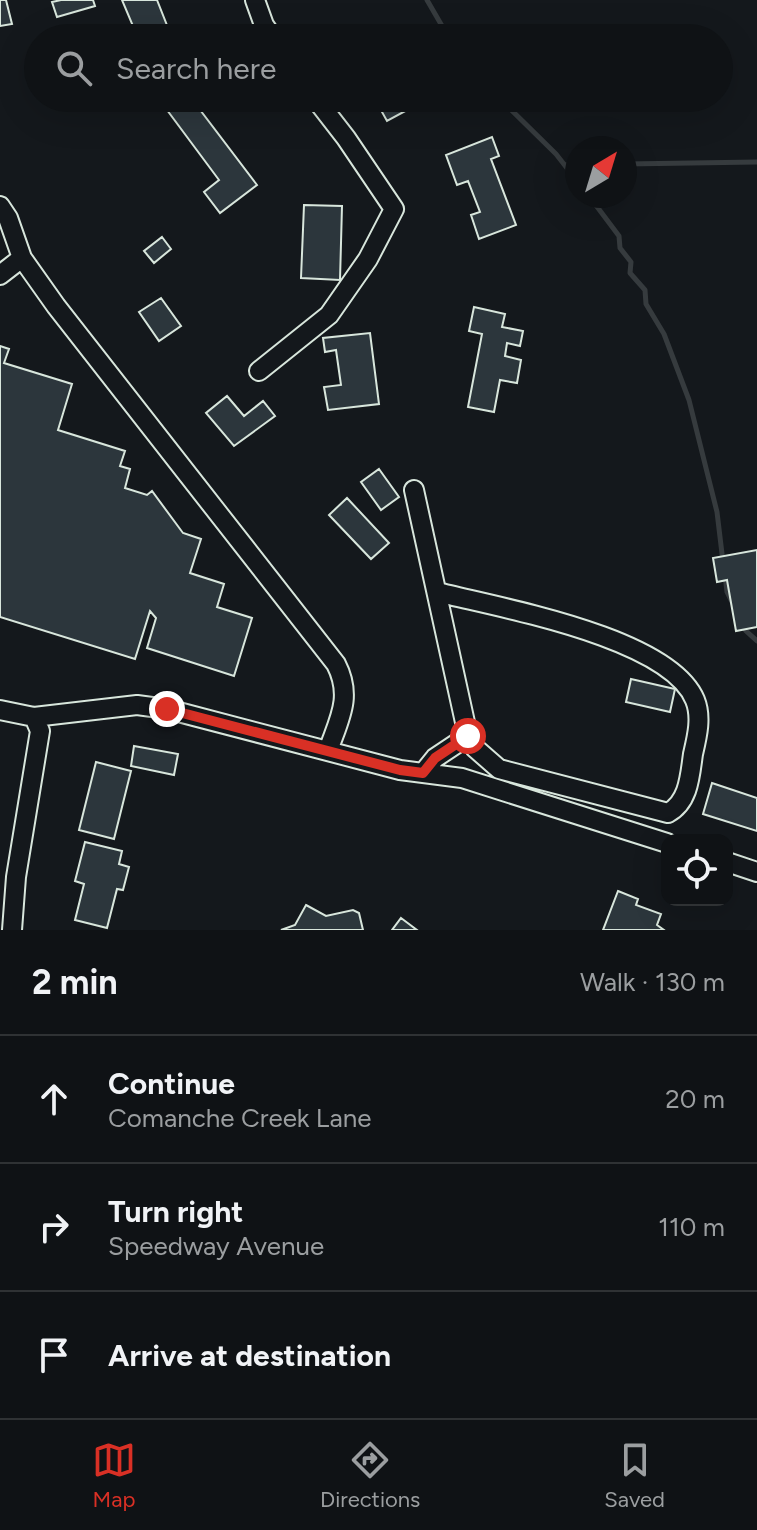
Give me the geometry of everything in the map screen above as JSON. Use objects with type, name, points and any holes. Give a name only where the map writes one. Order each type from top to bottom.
[{"type":"street","points":[[255,0],[264,24]]},
{"type":"street","points":[[259,371],[329,315],[362,269],[394,209],[326,112]]},
{"type":"street","points":[[0,206],[8,218],[22,258],[56,306],[336,664],[346,698],[328,751]]},
{"type":"street","points":[[0,275],[22,258]]},
{"type":"street","points":[[414,490],[468,736],[475,748],[499,769],[668,813],[683,801],[698,727],[698,711],[695,699],[683,680],[652,656],[590,631],[437,592]]},
{"type":"street","points":[[0,710],[34,717],[137,705],[167,709],[400,770],[462,778],[661,841]]},
{"type":"street","points":[[12,930],[16,877],[40,731],[34,717]]},
{"type":"street","points":[[423,773],[435,758],[468,736]]},
{"type":"street","points":[[733,864],[757,872]]},
{"type":"building","points":[[0,0],[6,0],[12,24],[0,26]]},
{"type":"building","points":[[93,0],[95,6],[57,17],[52,2]]},
{"type":"building","points":[[122,0],[157,0],[166,24],[132,24]]},
{"type":"building","points":[[168,112],[202,112],[257,185],[220,213],[204,192],[219,180]]},
{"type":"building","points":[[382,112],[404,112],[387,121]]},
{"type":"building","points":[[492,137],[499,156],[491,159],[516,225],[479,239],[471,215],[480,212],[468,181],[457,185],[446,155]]},
{"type":"building","points":[[304,205],[342,206],[340,280],[301,278]]},
{"type":"building","points":[[162,237],[171,249],[154,263],[144,251]]},
{"type":"building","points":[[161,298],[181,326],[159,341],[139,312]]},
{"type":"building","points":[[474,307],[505,314],[502,327],[523,331],[520,346],[507,343],[505,356],[521,360],[517,383],[500,380],[494,412],[468,407],[482,334],[469,331]]},
{"type":"building","points":[[370,333],[379,404],[328,410],[324,387],[341,385],[336,350],[325,352],[323,338]]},
{"type":"building","points":[[0,346],[9,349],[4,363],[72,384],[58,430],[125,451],[120,466],[130,469],[125,488],[147,495],[152,491],[183,533],[201,539],[190,573],[224,584],[217,607],[252,618],[234,676],[147,648],[156,618],[150,611],[135,659],[0,617]]},
{"type":"building","points":[[227,396],[244,416],[263,401],[275,416],[234,446],[206,413]]},
{"type":"building","points":[[379,469],[399,497],[381,510],[361,482]]},
{"type":"building","points":[[347,498],[389,543],[371,559],[329,515]]},
{"type":"building","points":[[757,550],[757,627],[736,631],[727,580],[717,582],[713,558]]},
{"type":"building","points":[[631,679],[675,689],[670,712],[626,702]]},
{"type":"building","points":[[134,746],[178,754],[174,775],[131,766]]},
{"type":"building","points":[[96,762],[131,771],[114,839],[79,830]]},
{"type":"building","points":[[712,783],[757,798],[757,831],[703,814]]},
{"type":"building","points":[[85,842],[122,851],[119,864],[129,867],[123,890],[117,889],[107,928],[75,920],[84,884],[75,881]]},
{"type":"building","points":[[618,891],[638,899],[636,905],[661,914],[657,925],[664,930],[603,930]]},
{"type":"building","points":[[306,905],[326,916],[353,910],[359,913],[363,930],[281,930],[295,925]]},
{"type":"building","points":[[401,918],[417,930],[392,930]]},
{"type":"waterway","points":[[427,0],[441,24]]},
{"type":"waterway","points":[[513,112],[565,166]]},
{"type":"waterway","points":[[637,164],[757,162]]},
{"type":"waterway","points":[[598,208],[619,236],[620,248],[631,262],[630,273],[645,290],[646,304],[664,334],[689,400],[717,512],[723,562]]},
{"type":"waterway","points":[[725,575],[727,592],[733,604]]},
{"type":"waterway","points":[[742,624],[757,641]]},
{"type":"route","points":[[167,709],[400,770],[423,773],[435,758],[468,736]]}]
